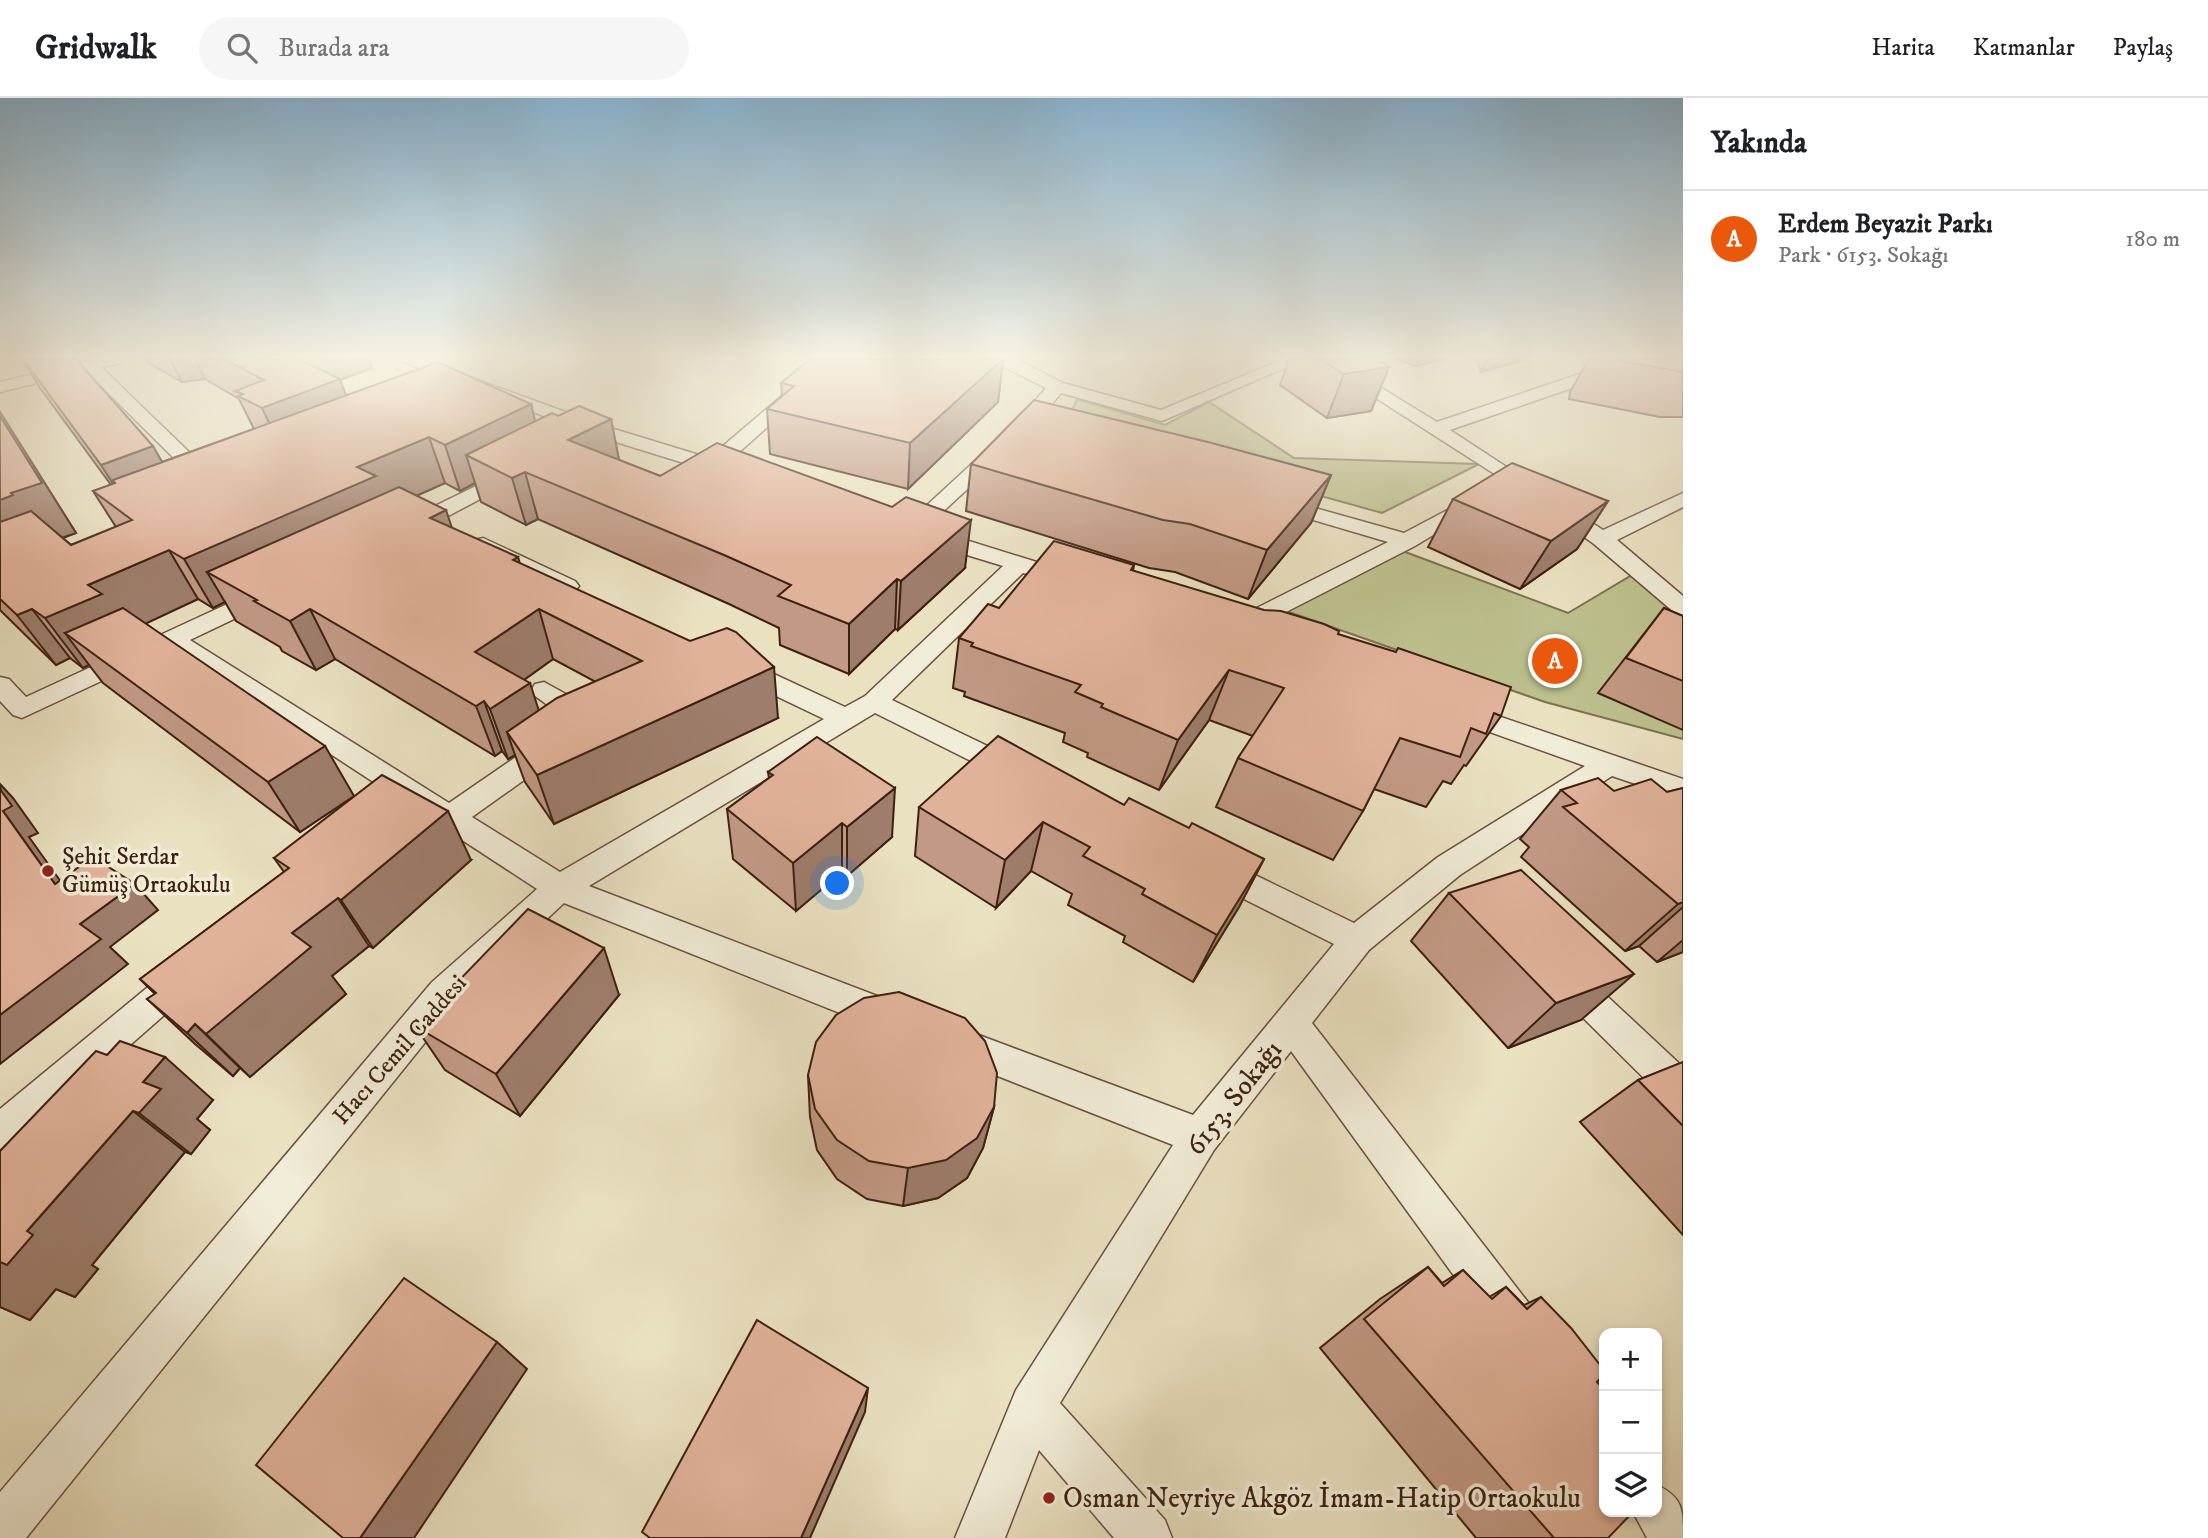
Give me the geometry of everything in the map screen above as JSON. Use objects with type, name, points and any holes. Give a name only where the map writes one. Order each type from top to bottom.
[{"type":"street","points":[[165,426],[221,486],[190,498]]},
{"type":"street","points":[[587,426],[752,478]]},
{"type":"street","points":[[713,466],[758,426]]},
{"type":"street","points":[[911,530],[1023,426]]},
{"type":"street","points":[[1430,426],[1514,478],[1602,539],[1683,608]]},
{"type":"street","points":[[1434,429],[1442,426]]},
{"type":"street","points":[[1021,429],[1048,437]]},
{"type":"street","points":[[573,443],[597,430]]},
{"type":"street","points":[[391,536],[537,462]]},
{"type":"street","points":[[1254,641],[1221,630],[1407,541],[1514,478]]},
{"type":"street","points":[[1261,499],[1407,541]]},
{"type":"street","points":[[1602,539],[1683,499]]},
{"type":"street","points":[[427,519],[587,596]]},
{"type":"street","points":[[884,522],[1058,577]]},
{"type":"street","name":"Hacı Cemil Caddesi","points":[[0,1532],[444,993],[560,888],[860,711],[1019,564]]},
{"type":"street","points":[[0,685],[22,709],[293,582]]},
{"type":"street","points":[[171,639],[452,816],[560,888],[1200,1137]]},
{"type":"street","points":[[723,660],[1035,781]]},
{"type":"street","points":[[452,816],[590,719],[544,690]]},
{"type":"street","points":[[1439,705],[1683,790]]},
{"type":"street","name":"6153. Sokağı","points":[[980,1538],[1032,1406],[1200,1137],[1357,940],[1459,875],[1611,763]]},
{"type":"street","points":[[375,814],[407,788]]},
{"type":"street","points":[[1184,855],[1357,940]]},
{"type":"street","points":[[0,1134],[209,956]]},
{"type":"street","points":[[1547,960],[1683,1092]]},
{"type":"street","points":[[1292,1024],[1538,1353]]},
{"type":"street","points":[[1032,1406],[1147,1538]]},
{"type":"street","points":[[1662,1517],[1677,1538]]},
{"type":"street","points":[[0,1532],[27,1538]]},
{"type":"green space","points":[[1070,426],[1246,426],[1294,458],[1479,464],[1382,513]]},
{"type":"green space","points":[[1400,550],[1568,613],[1632,575],[1683,620],[1683,739],[1545,702],[1286,611]]},
{"type":"building","points":[[0,426],[6,426],[42,483],[11,493],[13,495],[0,500]]},
{"type":"building","points":[[72,426],[135,426],[153,446],[101,465]]},
{"type":"building","points":[[261,426],[484,426],[445,445],[429,437],[357,467],[376,476],[184,559],[169,550],[88,585],[102,594],[45,618],[32,609],[17,615],[0,599],[0,522],[31,511],[71,545],[132,520],[93,491],[115,483],[113,480]]},
{"type":"building","points":[[525,426],[596,426],[568,440],[660,476],[717,443],[892,507],[906,497],[971,520],[901,581],[897,579],[849,624],[778,596],[791,585],[724,555],[525,472],[512,478],[466,455]]},
{"type":"building","points":[[839,426],[929,426],[910,443]]},
{"type":"building","points":[[1008,426],[1143,426],[1331,475],[1267,550],[1190,524],[1163,520],[971,464]]},
{"type":"building","points":[[1512,463],[1608,501],[1551,541],[1453,499]]},
{"type":"building","points":[[399,487],[446,510],[430,518],[518,557],[513,560],[690,641],[727,628],[736,632],[774,667],[537,775],[507,732],[557,698],[642,661],[539,609],[475,652],[530,683],[490,709],[484,701],[476,706],[310,609],[290,621],[207,572]]},
{"type":"building","points":[[1054,541],[1134,565],[1131,570],[1264,610],[1281,611],[1324,624],[1339,631],[1338,634],[1396,652],[1398,648],[1511,687],[1501,716],[1494,713],[1486,734],[1471,728],[1460,757],[1400,738],[1363,811],[1238,758],[1284,688],[1229,670],[1178,740],[1101,707],[1103,704],[1075,692],[1081,685],[971,646],[973,643],[959,638],[988,604],[999,608]]},
{"type":"building","points":[[123,608],[325,746],[268,782],[65,633]]},
{"type":"building","points":[[1664,608],[1683,616],[1683,681],[1626,658]]},
{"type":"building","points":[[998,736],[1124,805],[1129,798],[1189,828],[1192,823],[1264,859],[1217,935],[1142,894],[1145,889],[1083,856],[1090,847],[1043,822],[1005,860],[919,807]]},
{"type":"building","points":[[817,737],[895,788],[847,827],[842,823],[793,863],[727,809],[773,775],[768,772]]},
{"type":"building","points":[[382,775],[448,811],[341,900],[338,898],[292,933],[311,947],[206,1034],[195,1024],[187,1033],[147,999],[156,993],[140,979],[289,868],[274,858]]},
{"type":"building","points":[[1598,778],[1614,791],[1651,779],[1667,792],[1683,788],[1683,902],[1678,904],[1563,807],[1577,803],[1561,790]]},
{"type":"building","points":[[0,789],[12,806],[3,811],[55,884],[93,857],[135,884],[80,924],[101,939],[0,1015]]},
{"type":"building","points":[[1521,870],[1634,974],[1556,1003],[1449,893]]},
{"type":"building","points":[[528,909],[604,948],[496,1074],[415,1026]]},
{"type":"building","points":[[899,992],[965,1018],[985,1041],[997,1073],[994,1107],[977,1138],[946,1160],[908,1168],[869,1161],[837,1140],[815,1109],[808,1075],[816,1042],[836,1015],[864,998]]},
{"type":"building","points":[[120,1041],[165,1057],[143,1082],[161,1089],[139,1113],[133,1111],[27,1231],[33,1235],[7,1265],[0,1262],[0,1151],[96,1051],[107,1055]]},
{"type":"building","points":[[1683,1062],[1683,1126],[1638,1080]]},
{"type":"building","points":[[1428,1267],[1444,1286],[1463,1270],[1492,1299],[1506,1287],[1527,1309],[1541,1297],[1571,1328],[1599,1364],[1599,1517],[1628,1517],[1608,1538],[1554,1538],[1364,1319]]},
{"type":"building","points":[[404,1278],[497,1342],[360,1538],[343,1538],[256,1465]]},
{"type":"building","points":[[757,1320],[868,1388],[801,1538],[650,1538],[642,1532]]},
{"type":"place","name":"Erdem Beyazit Parkı","points":[[1555,661]]},
{"type":"place","name":"Şehit Serdar Gümüş Ortaokulu","points":[[48,871]]},
{"type":"place","name":"Osman Neyriye Akgöz İmam-Hatip Ortaokulu","points":[[1049,1498]]}]
